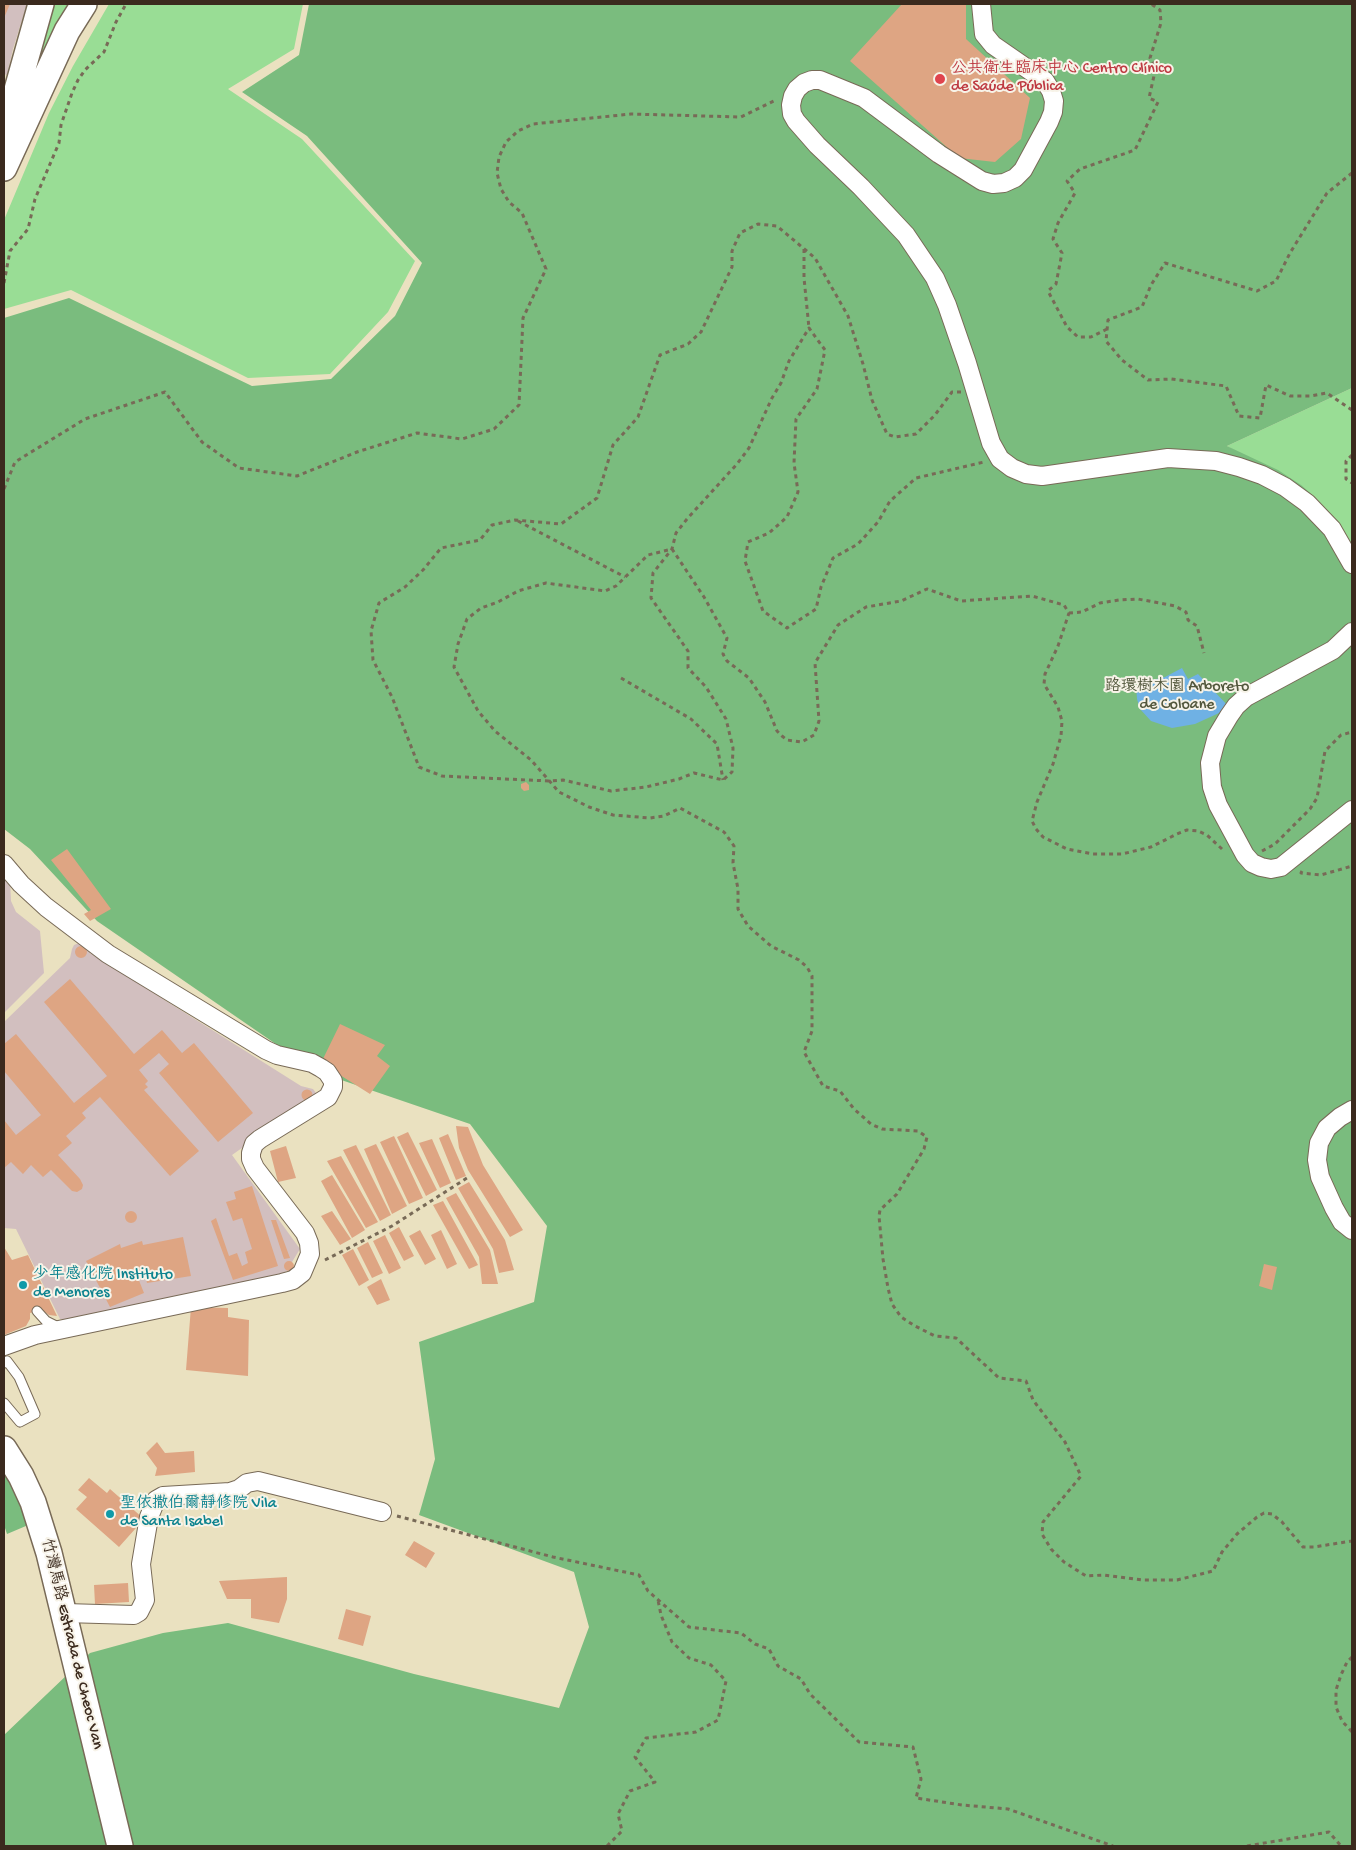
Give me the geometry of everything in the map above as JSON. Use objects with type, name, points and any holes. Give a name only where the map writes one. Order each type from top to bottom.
[{"type":"main road","points":[[6,114],[13,78],[41,4]]},
{"type":"main road","points":[[4,168],[67,32],[84,4]]},
{"type":"main road","name":"竹灣馬路 Estrada de Cheoc Van","points":[[4,1449],[33,1502],[50,1552],[120,1846]]},
{"type":"street","points":[[981,4],[984,34],[993,46],[1045,81],[1054,101],[1053,112],[1049,122],[1023,170],[1015,178],[1004,183],[993,184],[982,181],[939,154],[864,98],[820,80],[804,83],[797,89],[792,96],[791,105],[792,114],[796,121],[817,145],[861,187],[906,235],[935,278],[961,346],[991,442],[1000,459],[1012,468],[1026,474],[1042,476],[1168,458],[1216,461],[1239,467],[1270,479],[1307,503],[1332,529],[1352,564]]},
{"type":"street","points":[[1352,632],[1333,650],[1246,698],[1236,706],[1217,736],[1210,763],[1212,786],[1218,805],[1245,855],[1252,863],[1261,867],[1271,869],[1281,867],[1352,810]]},
{"type":"street","points":[[4,864],[21,884],[46,907],[108,954],[266,1050],[316,1066],[327,1072],[333,1081],[333,1087],[328,1097],[260,1139],[254,1144],[251,1153],[251,1159],[255,1168],[305,1233],[309,1243],[310,1254],[302,1273],[293,1280],[282,1283],[65,1328],[32,1336],[4,1346]]},
{"type":"street","points":[[1352,1110],[1327,1128],[1319,1143],[1316,1160],[1320,1177],[1334,1208],[1342,1222],[1352,1230]]},
{"type":"street","points":[[65,1613],[134,1616],[139,1612],[145,1600],[141,1564],[149,1516],[156,1500],[163,1496],[230,1492],[239,1489],[247,1483],[258,1481],[382,1512]]},
{"type":"lane","points":[[4,1363],[7,1362],[19,1378],[35,1414],[20,1422],[4,1403]]},
{"type":"path","points":[[4,283],[10,251],[28,229],[35,199],[59,143],[61,125],[72,93],[85,70],[104,52],[116,22],[126,4]]},
{"type":"path","points":[[1107,329],[1090,338],[1078,337],[1067,328],[1048,292],[1056,284],[1062,253],[1053,239],[1058,223],[1075,193],[1067,181],[1080,169],[1135,150],[1158,102],[1149,98],[1156,67],[1150,58],[1161,23],[1160,10],[1150,4]]},
{"type":"path","points":[[4,489],[15,462],[85,418],[166,392],[202,442],[239,468],[297,476],[357,452],[418,433],[462,439],[494,429],[519,405],[524,318],[546,269],[522,213],[509,202],[501,189],[498,165],[499,157],[506,142],[518,131],[532,124],[631,114],[740,118],[797,89]]},
{"type":"path","points":[[1352,173],[1327,193],[1290,253],[1276,281],[1257,291],[1165,263],[1151,285],[1142,307],[1108,320],[1106,341],[1122,360],[1148,380],[1171,379],[1226,386],[1239,416],[1260,418],[1266,386],[1290,396],[1310,396],[1327,393],[1352,410]]},
{"type":"path","points":[[723,780],[694,773],[679,779],[646,787],[611,791],[563,780],[442,776],[419,767],[392,697],[374,660],[371,631],[379,603],[405,587],[423,570],[441,548],[480,540],[492,525],[515,520],[561,524],[597,498],[614,445],[638,417],[660,355],[688,344],[701,332],[732,267],[732,251],[740,233],[758,224],[777,226],[815,258],[848,316],[872,400],[887,434],[895,438],[916,434],[952,392],[974,392]]},
{"type":"path","points":[[804,248],[804,278],[809,328],[825,350],[817,389],[796,419],[794,463],[798,492],[787,517],[769,533],[748,542],[745,561],[763,612],[787,628],[816,609],[821,587],[833,558],[858,544],[878,522],[890,501],[916,478],[1000,459]]},
{"type":"path","points":[[723,780],[732,772],[733,748],[726,719],[706,687],[688,668],[688,650],[651,598],[653,573],[672,549],[676,533],[681,526],[749,448],[781,383],[789,361],[809,328]]},
{"type":"path","points":[[1352,455],[1346,461],[1346,480],[1352,484]]},
{"type":"path","points":[[515,520],[625,578]]},
{"type":"path","points":[[672,549],[648,555],[616,586],[605,591],[546,584],[528,588],[481,608],[467,619],[458,644],[454,667],[478,710],[495,731],[531,760],[559,792],[589,807],[613,815],[650,818],[664,816],[680,808],[724,832],[734,846],[733,863],[738,890],[738,909],[748,926],[770,946],[799,960],[807,967],[812,976],[812,1031],[804,1052],[823,1086],[840,1091],[854,1109],[871,1124],[882,1129],[918,1131],[927,1137],[924,1149],[897,1194],[880,1210],[883,1259],[892,1304],[902,1317],[915,1326],[935,1336],[956,1338],[999,1378],[1026,1381],[1033,1400],[1064,1442],[1081,1476],[1043,1522],[1042,1534],[1051,1550],[1064,1562],[1086,1576],[1104,1575],[1142,1580],[1176,1580],[1213,1571],[1222,1552],[1237,1534],[1264,1513],[1272,1514],[1282,1522],[1303,1547],[1314,1548],[1352,1541]]},
{"type":"path","points":[[672,549],[704,597],[727,638],[723,654],[728,662],[749,678],[765,702],[777,730],[782,736],[794,742],[808,739],[814,734],[819,721],[815,663],[838,625],[866,607],[901,602],[927,589],[961,601],[1032,596],[1064,605],[1069,613]]},
{"type":"path","points":[[1069,613],[1082,612],[1100,603],[1119,600],[1138,599],[1175,606],[1186,612],[1188,620],[1198,626],[1204,653]]},
{"type":"path","points":[[1069,613],[1058,646],[1045,674],[1044,684],[1058,706],[1062,721],[1061,736],[1032,821],[1043,837],[1067,849],[1093,854],[1122,854],[1151,847],[1182,832],[1198,831],[1207,835],[1223,850],[1233,854],[1245,855],[1267,849],[1275,844],[1310,808],[1317,798],[1325,751],[1341,735],[1352,732]]},
{"type":"path","points":[[621,678],[691,719],[717,744],[723,780]]},
{"type":"path","points":[[1281,867],[1303,863],[1301,873],[1321,875],[1352,866]]},
{"type":"path","points":[[325,1260],[392,1226],[467,1178]]},
{"type":"path","points":[[382,1512],[553,1557],[639,1575],[648,1591],[689,1627],[741,1632],[754,1644],[769,1649],[778,1666],[801,1679],[810,1694],[859,1742],[913,1747],[921,1779],[916,1798],[962,1805],[1008,1808],[1113,1846]]},
{"type":"path","points":[[608,1846],[622,1831],[618,1814],[630,1791],[654,1782],[635,1757],[646,1738],[696,1732],[718,1720],[726,1681],[711,1665],[689,1658],[672,1642],[661,1615],[658,1599]]},
{"type":"path","points":[[1352,1657],[1347,1662],[1340,1676],[1336,1690],[1336,1707],[1342,1721],[1352,1732]]},
{"type":"path","points":[[1247,1846],[1329,1832],[1341,1846]]},
{"type":"shaded area","points":[[4,4],[27,4],[7,75],[4,74]]},
{"type":"shaded area","points":[[4,873],[10,880],[11,901],[16,912],[40,931],[44,973],[4,1013]]},
{"type":"shaded area","points":[[83,943],[90,948],[90,953],[301,1086],[313,1089],[316,1093],[316,1098],[303,1105],[232,1155],[300,1249],[292,1262],[293,1269],[291,1271],[286,1271],[283,1276],[72,1319],[60,1319],[16,1229],[4,1228],[4,1022],[70,958],[74,945]]},
{"type":"green space","points":[[55,4],[74,4],[20,103],[41,40]]},
{"type":"green space","points":[[109,4],[303,4],[294,49],[228,89],[302,139],[415,261],[388,312],[330,374],[248,378],[71,290],[4,309],[4,220],[49,113],[73,66]]},
{"type":"green space","name":"路環樹木園 Arboreto de Coloane","points":[[309,4],[1352,4],[1352,388],[1227,446],[1278,470],[1301,485],[1316,498],[1339,526],[1352,547],[1352,1846],[4,1846],[4,1735],[90,1653],[163,1633],[228,1623],[414,1674],[559,1708],[589,1627],[574,1572],[419,1515],[435,1459],[419,1342],[534,1302],[547,1226],[470,1124],[315,1071],[97,921],[30,849],[4,829],[4,318],[69,298],[252,386],[331,379],[395,316],[422,263],[307,136],[242,92],[299,55]]},
{"type":"green space","points":[[1352,388],[1352,547],[1339,526],[1316,498],[1227,446]]},
{"type":"green space","points":[[4,1458],[33,1523],[7,1534],[4,1525]]},
{"type":"water","points":[[1182,668],[1188,679],[1198,674],[1230,708],[1195,724],[1172,728],[1151,721],[1140,709],[1136,685],[1144,689],[1148,681],[1165,677]]},
{"type":"building","points":[[4,4],[10,4],[4,18]]},
{"type":"building","name":"公共衛生臨床中心 Centro Clínico de Saúde Pública","points":[[902,4],[966,4],[966,39],[1030,98],[1021,139],[995,162],[959,158],[850,61]]},
{"type":"building","points":[[526,782],[529,785],[529,790],[524,791],[521,788],[521,784]]},
{"type":"building","points":[[67,849],[111,909],[90,921],[84,914],[91,910],[51,860]]},
{"type":"building","points":[[79,946],[83,946],[87,952],[83,958],[79,958],[75,954],[75,950]]},
{"type":"building","points":[[70,979],[134,1054],[162,1030],[182,1053],[194,1043],[253,1113],[218,1142],[159,1073],[169,1064],[159,1053],[139,1070],[148,1081],[145,1084],[148,1087],[144,1090],[199,1151],[170,1176],[100,1097],[82,1113],[86,1118],[66,1136],[72,1143],[58,1155],[80,1179],[83,1185],[82,1189],[77,1192],[72,1191],[51,1170],[43,1177],[31,1165],[23,1174],[11,1162],[4,1168],[4,1120],[16,1135],[41,1115],[4,1071],[4,1044],[16,1034],[74,1103],[107,1076],[44,1002]]},
{"type":"building","points":[[340,1024],[385,1045],[377,1056],[390,1066],[370,1094],[321,1063]]},
{"type":"building","points":[[307,1089],[313,1095],[307,1101],[301,1095]]},
{"type":"building","points":[[456,1126],[468,1127],[483,1165],[523,1230],[510,1237],[468,1170],[459,1148]]},
{"type":"building","points":[[408,1132],[437,1190],[426,1196],[397,1137]]},
{"type":"building","points":[[448,1134],[466,1176],[456,1180],[439,1138]]},
{"type":"building","points":[[394,1136],[423,1198],[409,1204],[380,1142]]},
{"type":"building","points":[[432,1139],[451,1183],[440,1188],[419,1143]]},
{"type":"building","points":[[376,1144],[407,1206],[392,1214],[364,1149]]},
{"type":"building","points":[[356,1145],[391,1215],[380,1221],[343,1150]]},
{"type":"building","points":[[286,1146],[296,1178],[278,1182],[270,1151]]},
{"type":"building","points":[[341,1156],[378,1222],[366,1228],[327,1161]]},
{"type":"building","points":[[332,1175],[365,1230],[352,1238],[321,1181]]},
{"type":"building","points":[[469,1182],[505,1240],[514,1270],[499,1273],[493,1249],[458,1188]]},
{"type":"building","points":[[252,1186],[278,1266],[233,1280],[211,1221],[216,1218],[229,1256],[237,1253],[242,1266],[248,1263],[245,1252],[252,1249],[242,1218],[233,1221],[226,1202],[236,1199],[234,1192]]},
{"type":"building","points":[[456,1193],[490,1250],[498,1284],[482,1284],[479,1257],[446,1198]]},
{"type":"building","points":[[443,1201],[478,1265],[469,1269],[433,1205]]},
{"type":"building","points":[[129,1211],[133,1211],[137,1217],[133,1223],[129,1223],[125,1219],[125,1215]]},
{"type":"building","points":[[332,1211],[351,1239],[340,1245],[321,1216]]},
{"type":"building","points":[[271,1220],[276,1220],[290,1258],[284,1259]]},
{"type":"building","points":[[399,1227],[414,1256],[404,1261],[389,1233]]},
{"type":"building","points":[[420,1230],[436,1259],[425,1265],[409,1236]]},
{"type":"building","points":[[441,1230],[457,1264],[447,1269],[431,1235]]},
{"type":"building","points":[[385,1235],[401,1268],[389,1274],[373,1241]]},
{"type":"building","points":[[183,1237],[191,1276],[147,1283],[144,1269],[136,1273],[144,1293],[110,1307],[86,1261],[120,1244],[121,1248],[142,1241],[143,1245]]},
{"type":"building","points":[[368,1242],[383,1273],[372,1278],[357,1248]]},
{"type":"building","name":"少年感化院 Instituto de Menores","points":[[4,1247],[12,1260],[28,1255],[57,1316],[49,1315],[42,1310],[30,1313],[30,1319],[26,1326],[4,1335]]},
{"type":"building","points":[[353,1249],[369,1280],[359,1286],[342,1255]]},
{"type":"building","points":[[287,1261],[291,1261],[294,1266],[293,1270],[287,1271],[284,1268],[284,1264]]},
{"type":"building","points":[[1264,1264],[1277,1267],[1272,1290],[1259,1286]]},
{"type":"building","points":[[381,1279],[390,1300],[377,1305],[367,1287]]},
{"type":"building","points":[[191,1307],[228,1308],[228,1317],[249,1320],[248,1376],[186,1370]]},
{"type":"building","points":[[157,1442],[165,1453],[194,1451],[195,1472],[155,1476],[157,1468],[146,1453]]},
{"type":"building","name":"聖依撒伯爾靜修院 Vila de Santa Isabel","points":[[89,1478],[107,1493],[110,1489],[144,1519],[119,1547],[76,1509],[87,1497],[78,1490]]},
{"type":"building","points":[[414,1541],[435,1553],[426,1568],[405,1555]]},
{"type":"building","points":[[287,1577],[287,1599],[279,1623],[251,1618],[251,1599],[227,1599],[219,1581]]},
{"type":"building","points":[[128,1583],[129,1602],[95,1604],[94,1585]]},
{"type":"building","points":[[346,1609],[371,1616],[363,1646],[338,1639]]},
{"type":"place","name":"公共衛生臨床中心 Centro Clínico de Saúde Pública","points":[[940,79]]},
{"type":"place","name":"少年感化院 Instituto de Menores","points":[[23,1285]]},
{"type":"place","name":"聖依撒伯爾靜修院 Vila de Santa Isabel","points":[[110,1514]]}]
